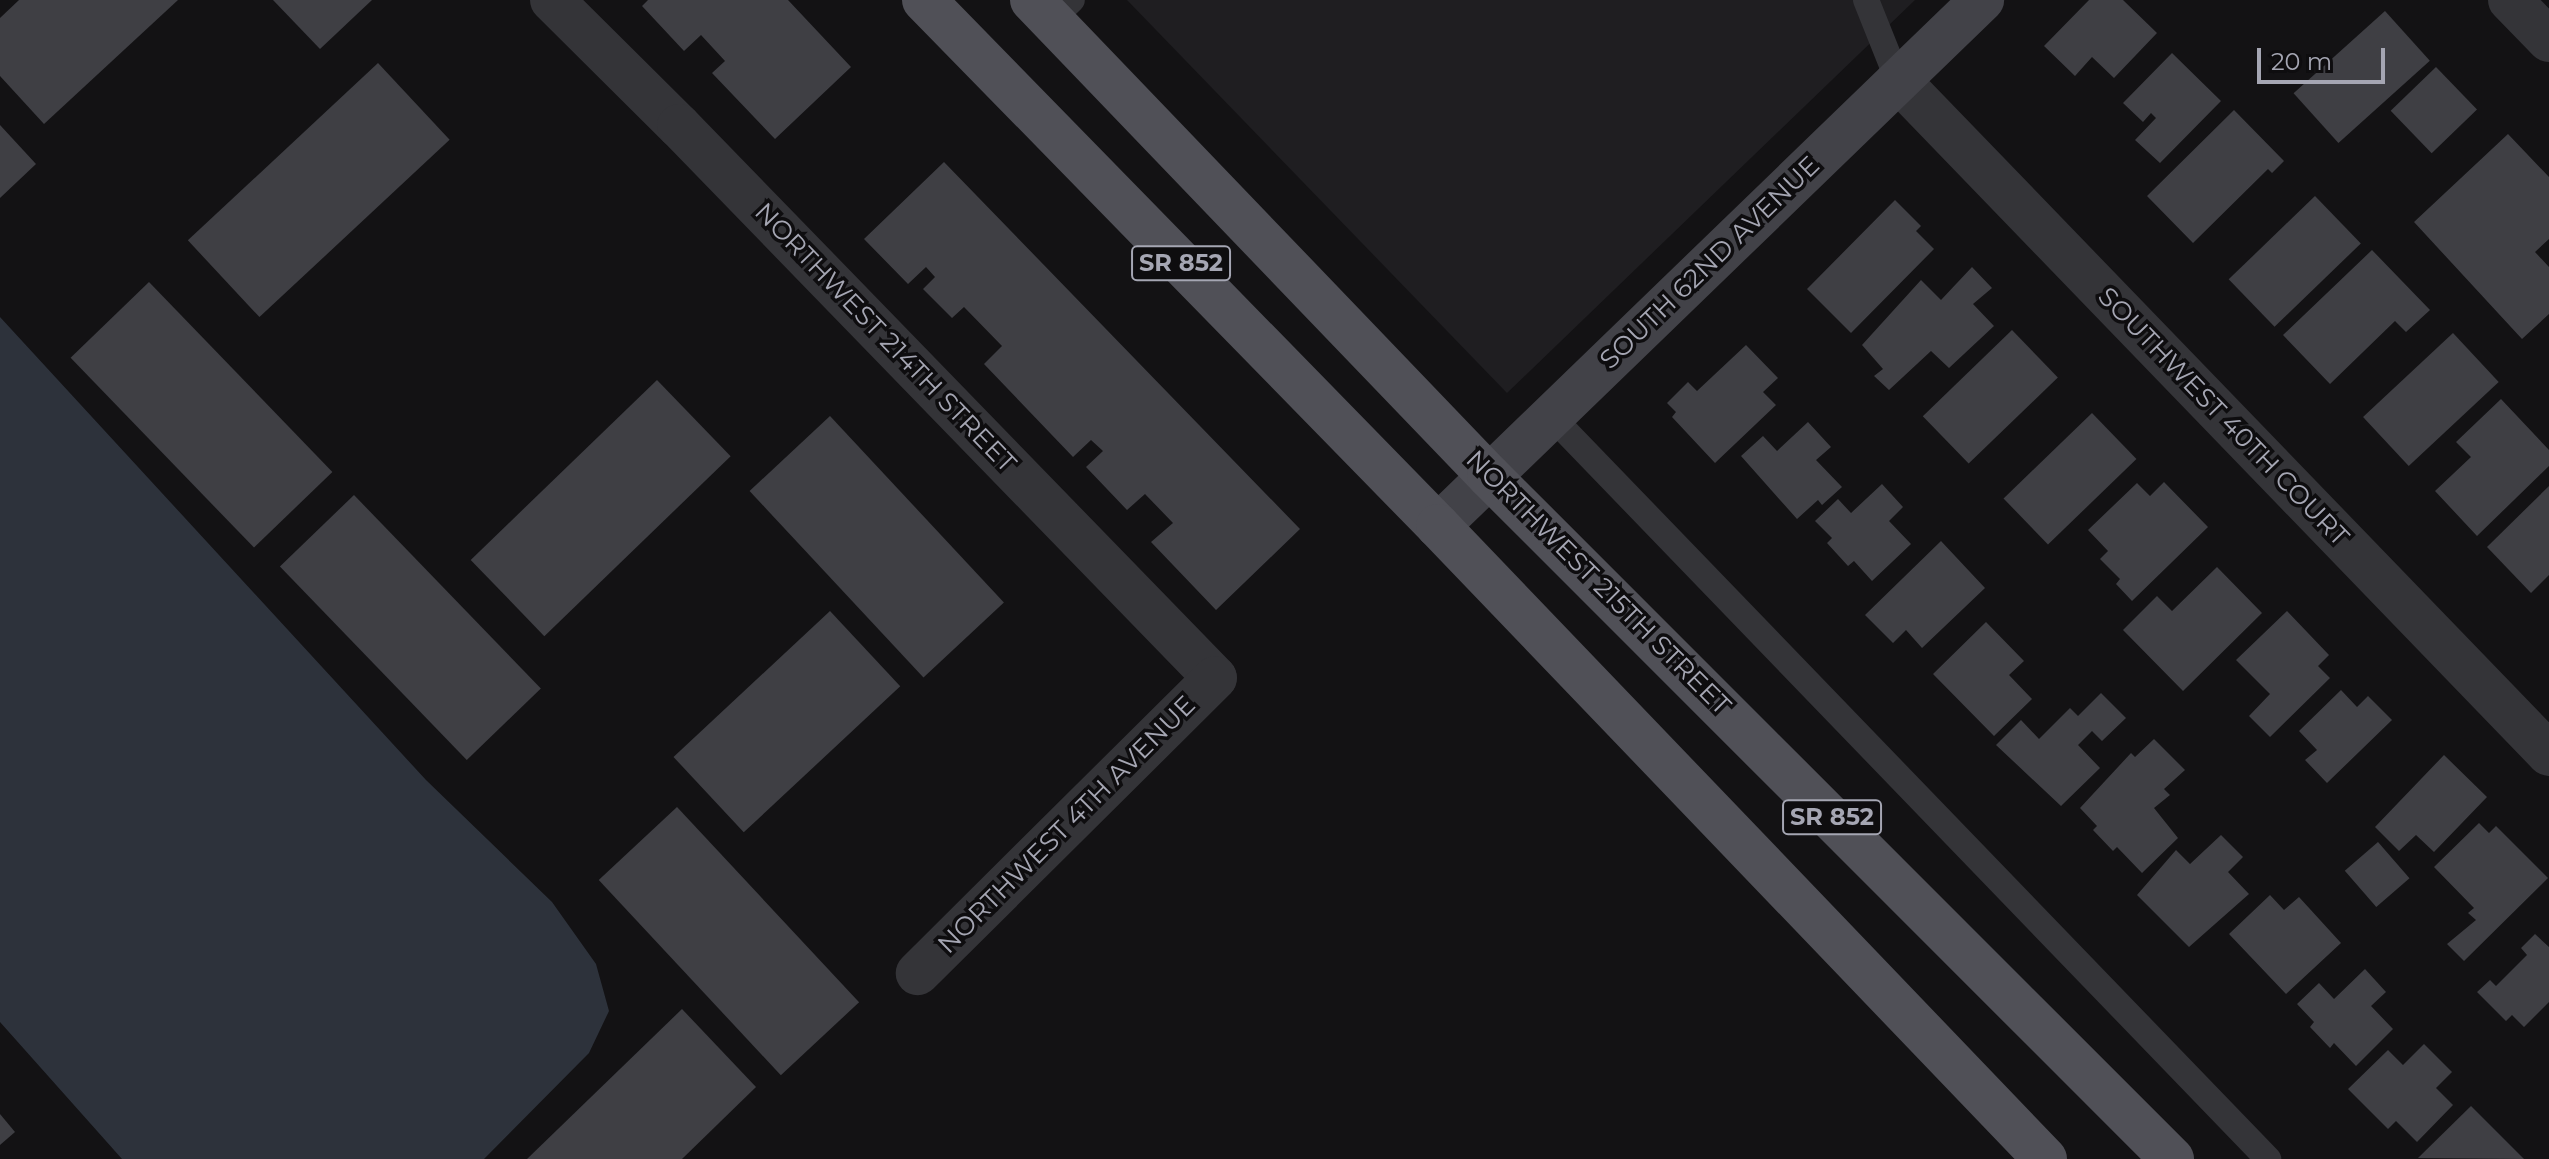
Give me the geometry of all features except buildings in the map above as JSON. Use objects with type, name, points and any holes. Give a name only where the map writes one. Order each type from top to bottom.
[{"type":"main road","name":"SR 852","points":[[924,0],[1438,526],[2045,1159]]},
{"type":"main road","name":"NORTHWEST 215TH STREET","points":[[1052,7],[1489,476],[2172,1159]]},
{"type":"street","name":"NORTHWEST 214TH STREET","points":[[552,0],[699,146],[1215,678]]},
{"type":"street","name":"SOUTH 62ND AVENUE","points":[[1438,526],[1982,0]]},
{"type":"street","points":[[2510,0],[2549,40]]},
{"type":"street","name":"SOUTHWEST 40TH COURT","points":[[1898,80],[2549,754]]},
{"type":"street","name":"NORTHWEST 4TH AVENUE","points":[[918,973],[1215,678]]},
{"type":"lane","points":[[1866,0],[1898,80]]},
{"type":"lane","points":[[1551,416],[2268,1159]]},
{"type":"shaded area","points":[[1127,0],[1915,0],[1507,393]]},
{"type":"shaded area","points":[[0,317],[426,780],[552,902],[596,964],[609,1011],[589,1053],[484,1159],[122,1159],[0,1022]]}]
